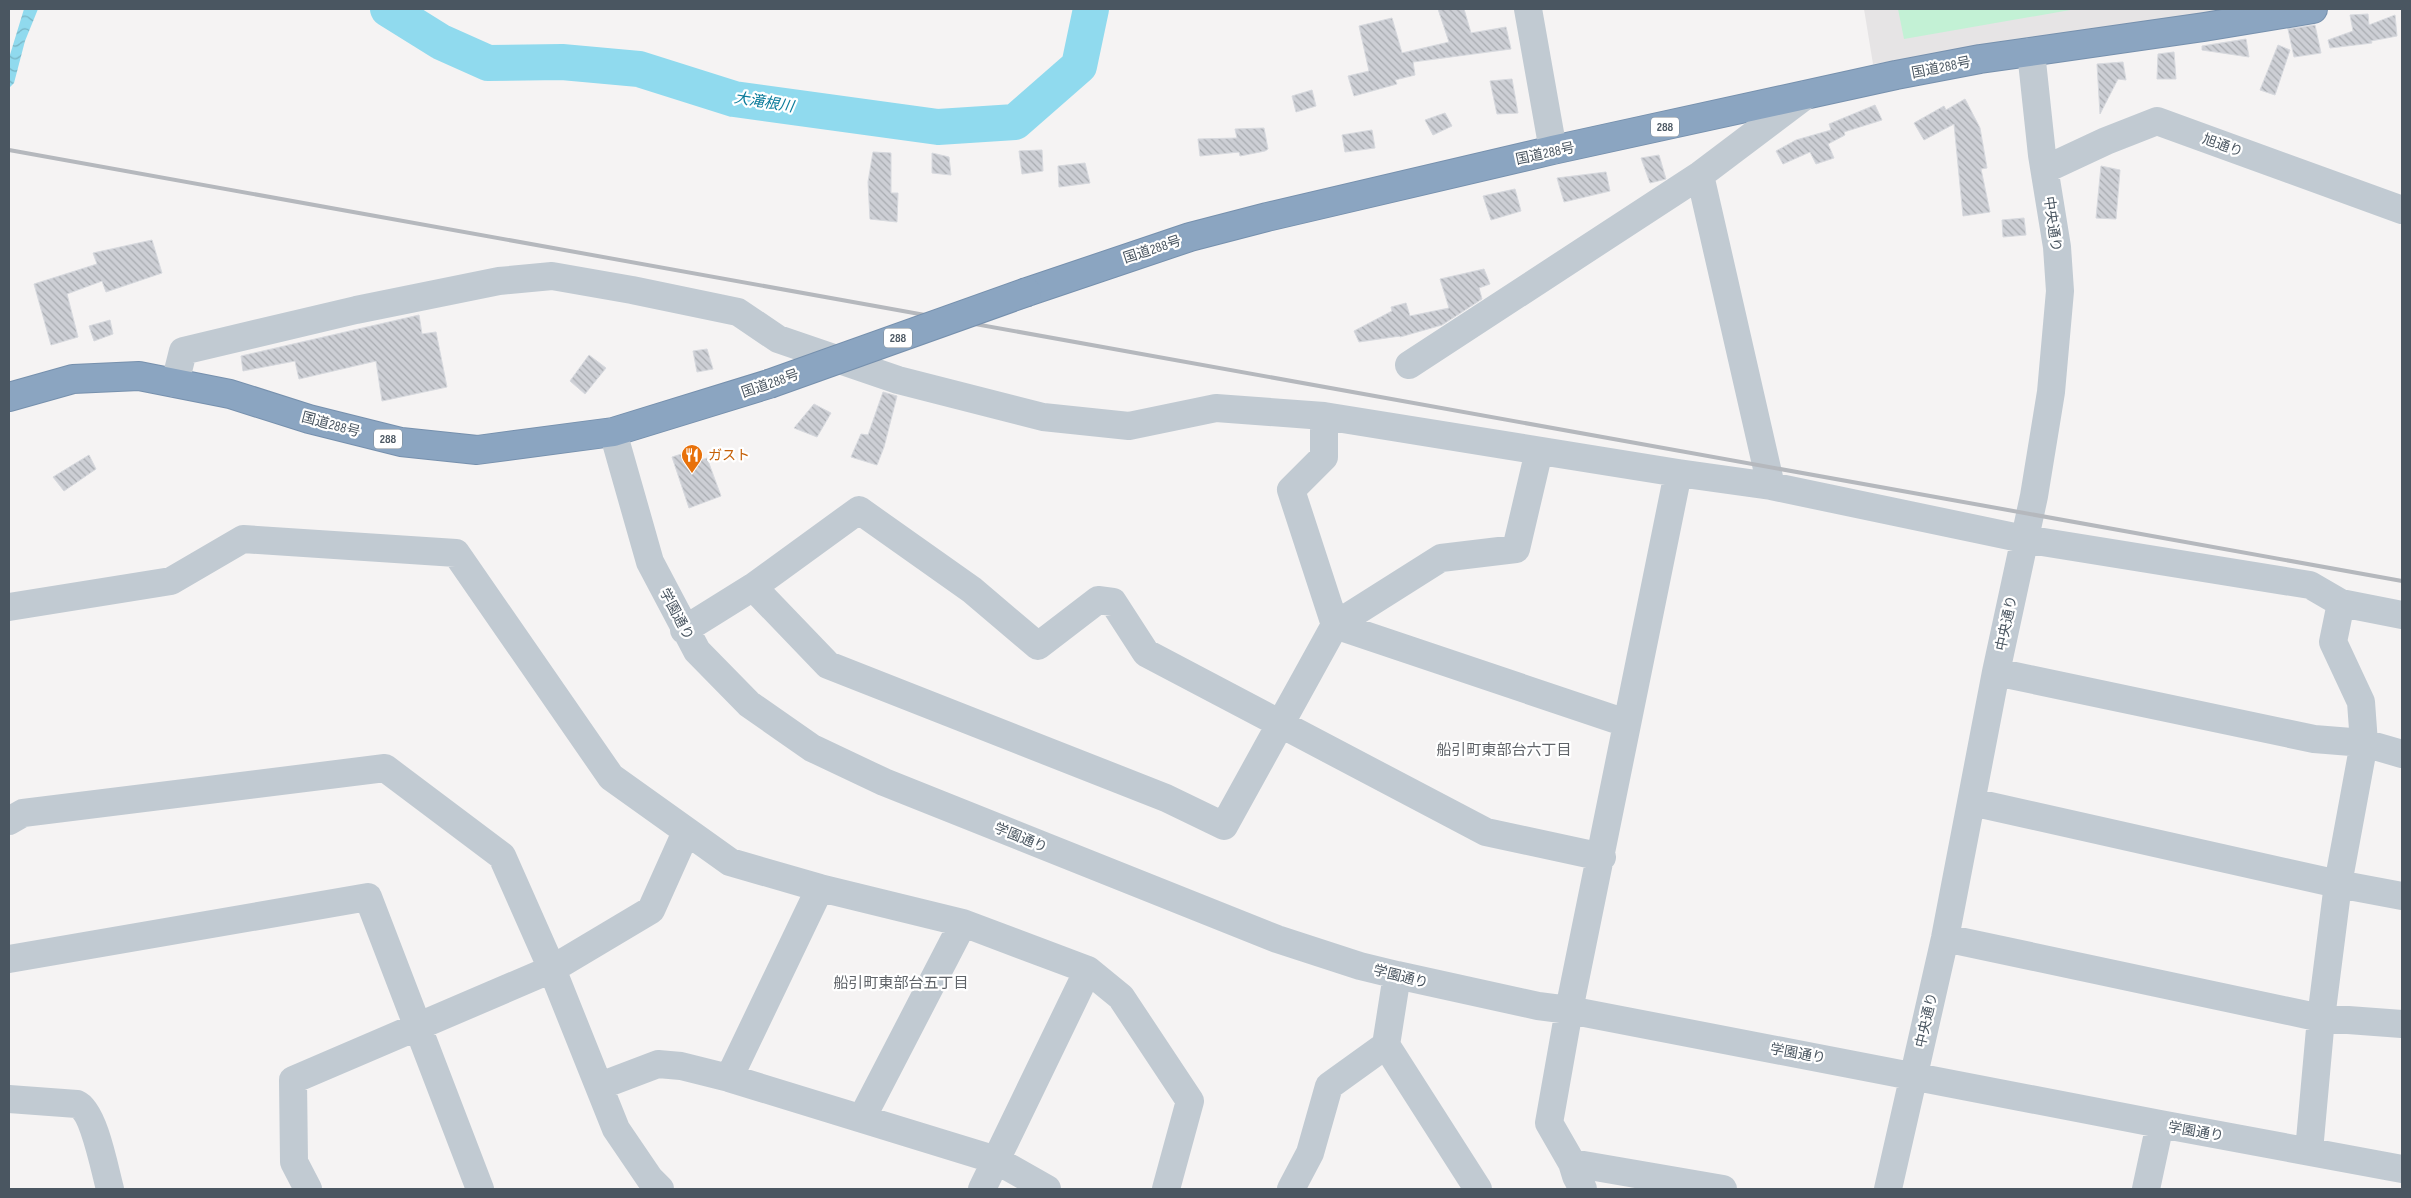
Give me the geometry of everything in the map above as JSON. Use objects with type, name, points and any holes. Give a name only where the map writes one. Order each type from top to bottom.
[{"type":"highway","name":"国道288号","points":[[9,397],[73,379],[138,376],[230,394],[310,419],[401,442],[476,450],[613,432],[769,384],[1111,261],[1267,216],[1553,150],[1943,66],[2313,9]]},
{"type":"street","points":[[1528,9],[1553,150]]},
{"type":"street","name":"中央通り","points":[[1888,1189],[1946,938],[1996,672],[2042,454],[2058,338],[2060,291],[2057,247],[2035,96],[2031,52]]},
{"type":"street","points":[[1409,365],[1700,175],[1806,95]]},
{"type":"street","name":"旭通り","points":[[2046,169],[2106,141],[2157,121],[2402,210]]},
{"type":"street","points":[[1700,175],[1771,486]]},
{"type":"street","points":[[175,384],[183,351],[356,310],[499,280],[552,276],[738,312],[778,339],[898,380],[1043,417],[1129,426],[1216,408],[1324,416],[1678,474],[1771,486],[2024,539],[2310,585],[2340,603],[2402,615]]},
{"type":"street","points":[[1324,416],[1324,456],[1291,490],[1335,625]]},
{"type":"street","name":"学園通り","points":[[613,432],[650,562],[684,630],[697,651],[749,704],[812,748],[893,785],[1277,939],[1360,966],[1538,1006],[1569,1010],[1914,1075],[2160,1124],[2402,1169]]},
{"type":"street","points":[[753,586],[828,665],[1166,798],[1224,826],[1335,625],[1441,558],[1516,549],[1539,451]]},
{"type":"street","points":[[1583,1189],[1572,1163],[1549,1123],[1569,1010],[1602,856],[1626,723],[1678,474]]},
{"type":"street","points":[[684,630],[753,586],[859,510],[972,590],[1038,646],[1098,600],[1113,602],[1146,653],[1486,832],[1602,856]]},
{"type":"street","points":[[9,607],[171,581],[244,539],[456,553],[611,777],[730,862],[820,888],[963,923],[1088,970],[1121,996],[1190,1101],[1166,1189]]},
{"type":"street","points":[[2309,1151],[2321,1018],[2338,884],[2364,743],[2361,702],[2333,642],[2340,603]]},
{"type":"street","points":[[1335,625],[1626,723]]},
{"type":"street","points":[[1996,672],[2314,738],[2364,743],[2402,754]]},
{"type":"street","points":[[9,821],[23,812],[385,768],[502,856],[552,969],[616,1129],[650,1179],[660,1189]]},
{"type":"street","points":[[1972,802],[2338,884],[2402,896]]},
{"type":"street","points":[[308,1189],[294,1162],[293,1080],[552,969],[651,910],[686,832]]},
{"type":"street","points":[[729,1078],[820,888]]},
{"type":"street","points":[[9,959],[368,897],[480,1189]]},
{"type":"street","points":[[862,1118],[963,923]]},
{"type":"street","points":[[1946,938],[2321,1018],[2402,1024]]},
{"type":"street","points":[[982,1189],[1088,970]]},
{"type":"street","points":[[1397,975],[1386,1045],[1467,1183]]},
{"type":"street","points":[[1291,1189],[1310,1153],[1329,1086],[1386,1045]]},
{"type":"street","points":[[600,1086],[658,1064],[682,1066],[729,1078],[996,1160],[1047,1189]]},
{"type":"street","points":[[9,1098],[83,1106],[90,1118],[110,1189]]},
{"type":"street","points":[[2146,1189],[2160,1124]]},
{"type":"street","points":[[1572,1163],[1724,1189]]},
{"type":"shaded area","points":[[1864,9],[2227,9],[1873,64]]},
{"type":"green space","points":[[1898,9],[2076,9],[1904,39]]},
{"type":"water","points":[[24,9],[38,9],[25,41],[14,83],[9,88],[9,58]]},
{"type":"building","points":[[1438,9],[1464,9],[1471,33],[1506,27],[1511,49],[1413,62],[1415,75],[1395,80],[1397,84],[1354,96],[1348,76],[1369,71],[1359,26],[1392,18],[1402,53],[1449,42]]},
{"type":"building","points":[[2368,14],[2369,25],[2395,15],[2397,36],[2371,41],[2372,43],[2330,48],[2328,40],[2353,31],[2350,15]]},
{"type":"building","points":[[2315,25],[2321,53],[2294,57],[2288,29]]},
{"type":"building","points":[[2246,39],[2249,57],[2202,50],[2202,46]]},
{"type":"building","points":[[2278,45],[2290,50],[2275,95],[2260,90]]},
{"type":"building","points":[[2174,52],[2176,79],[2157,79],[2158,54]]},
{"type":"building","points":[[2123,62],[2126,80],[2118,79],[2100,114],[2097,64]]},
{"type":"building","points":[[1512,79],[1518,113],[1497,114],[1490,81]]},
{"type":"building","points":[[1312,90],[1316,106],[1296,112],[1292,96]]},
{"type":"building","points":[[1965,99],[1980,128],[1987,168],[1981,169],[1990,212],[1963,216],[1954,124],[1924,140],[1914,123],[1944,106],[1946,110]]},
{"type":"building","points":[[1875,105],[1882,120],[1844,132],[1845,135],[1828,144],[1834,158],[1816,164],[1810,152],[1783,164],[1776,151],[1796,140],[1831,130],[1829,124]]},
{"type":"building","points":[[1445,113],[1452,126],[1433,135],[1425,120]]},
{"type":"building","points":[[1264,128],[1268,149],[1265,151],[1240,156],[1239,152],[1200,156],[1198,139],[1237,138],[1235,129]]},
{"type":"building","points":[[1372,130],[1375,148],[1345,152],[1342,135]]},
{"type":"building","points":[[1042,150],[1043,171],[1022,174],[1019,151]]},
{"type":"building","points":[[873,152],[891,153],[891,193],[898,193],[897,222],[870,219],[868,182]]},
{"type":"building","points":[[932,153],[949,157],[951,175],[932,173]]},
{"type":"building","points":[[1659,155],[1666,179],[1650,183],[1641,158]]},
{"type":"building","points":[[1085,163],[1090,183],[1059,187],[1058,166]]},
{"type":"building","points":[[2101,166],[2120,170],[2116,219],[2096,218]]},
{"type":"building","points":[[1606,172],[1610,191],[1564,202],[1557,178]]},
{"type":"building","points":[[1515,189],[1521,211],[1491,220],[1483,196]]},
{"type":"building","points":[[2024,218],[2026,235],[2003,237],[2002,220]]},
{"type":"building","points":[[152,240],[162,273],[106,292],[102,281],[67,294],[78,337],[51,345],[34,284],[97,264],[93,253]]},
{"type":"building","points":[[1484,269],[1490,284],[1479,288],[1482,299],[1442,325],[1400,337],[1359,342],[1354,331],[1392,311],[1391,307],[1406,303],[1410,316],[1449,308],[1440,279]]},
{"type":"building","points":[[419,315],[422,334],[436,332],[447,387],[382,401],[376,361],[299,379],[295,361],[243,371],[241,356]]},
{"type":"building","points":[[110,320],[113,334],[94,341],[89,326]]},
{"type":"building","points":[[707,349],[713,369],[697,372],[693,351]]},
{"type":"building","points":[[589,355],[606,368],[585,394],[570,381]]},
{"type":"building","points":[[883,392],[897,396],[884,447],[877,465],[851,457],[861,434],[868,435]]},
{"type":"building","points":[[814,404],[831,413],[817,437],[794,428]]},
{"type":"building","points":[[697,449],[701,460],[707,458],[721,496],[689,508],[672,457]]},
{"type":"building","points":[[89,455],[96,469],[64,491],[53,477]]},
{"type":"waterway","name":"大滝根川","points":[[388,9],[441,42],[488,63],[562,62],[639,69],[734,99],[938,127],[1015,122],[1079,66],[1091,9]]},
{"type":"railway","points":[[9,150],[2402,581]]},
{"type":"place","name":"ガスト","points":[[692,474]]},
{"type":"district","name":"船引町東部台六丁目","points":[[1504,750]]},
{"type":"district","name":"船引町東部台五丁目","points":[[901,983]]}]
